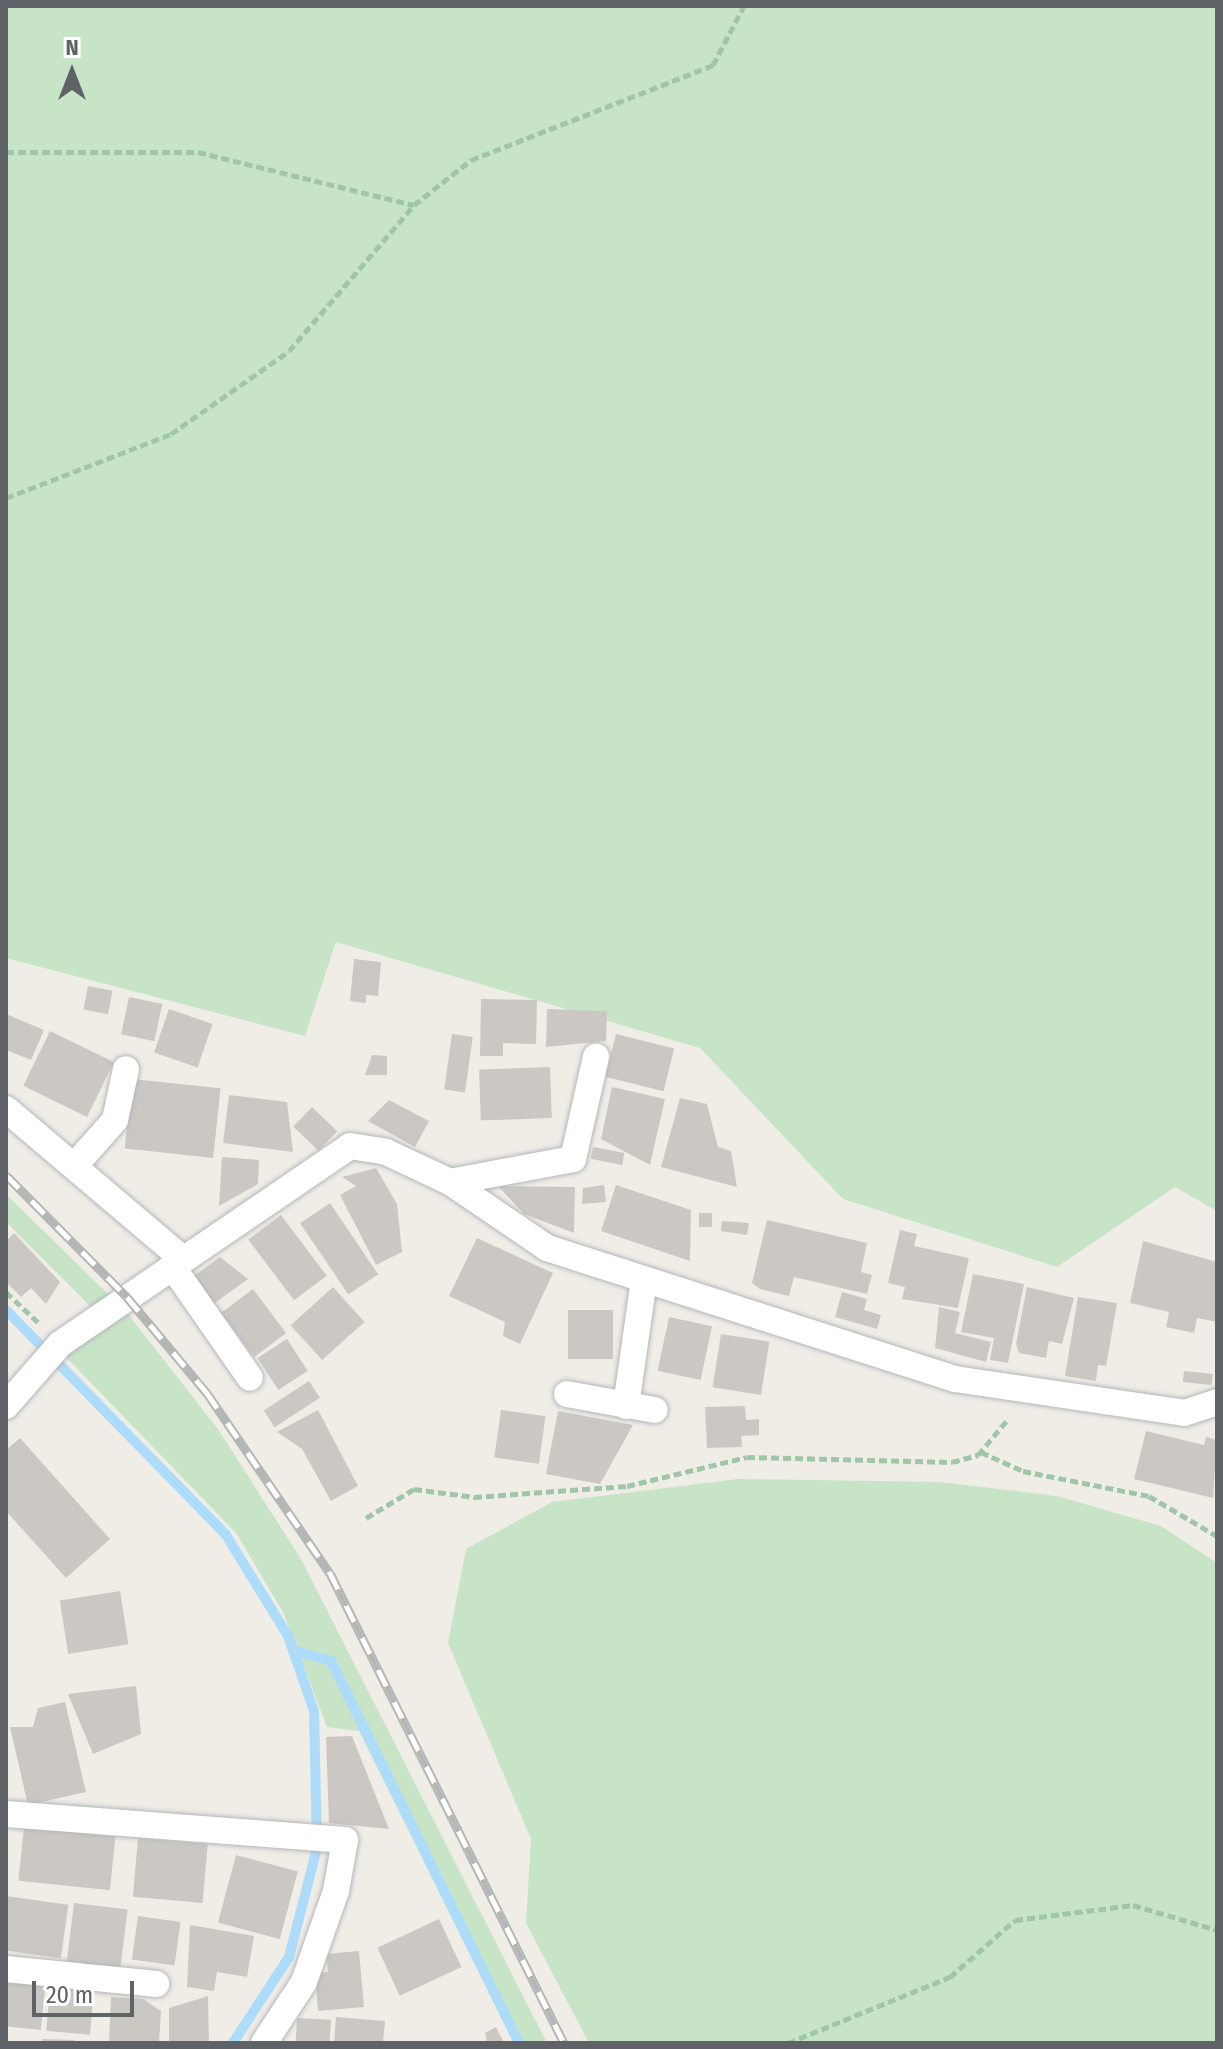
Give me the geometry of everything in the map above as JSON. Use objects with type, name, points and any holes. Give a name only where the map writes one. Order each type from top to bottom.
[{"type":"street","points":[[450,1182],[573,1159],[596,1057]]},
{"type":"street","points":[[76,1164],[115,1120],[126,1069]]},
{"type":"street","points":[[6,1109],[76,1164],[178,1262],[250,1378]]},
{"type":"street","points":[[6,1406],[39,1363],[62,1343],[350,1146],[386,1152],[450,1182],[547,1248],[955,1379],[1184,1413],[1217,1402]]},
{"type":"street","points":[[626,1406],[644,1279]]},
{"type":"street","points":[[567,1394],[655,1410]]},
{"type":"street","points":[[6,1814],[345,1840],[336,1891],[304,1982],[264,2043]]},
{"type":"street","points":[[6,1969],[156,1984]]},
{"type":"path","points":[[6,498],[171,434],[289,351],[414,205],[471,160],[713,65],[744,6]]},
{"type":"path","points":[[6,152],[198,152],[414,205]]},
{"type":"path","points":[[6,1292],[62,1343]]},
{"type":"path","points":[[366,1518],[414,1489],[474,1497],[581,1490],[678,1479],[747,1457],[952,1462],[981,1452],[1026,1390]]},
{"type":"path","points":[[981,1452],[1023,1471],[1149,1496],[1217,1536]]},
{"type":"path","points":[[788,2043],[950,1977],[1015,1920],[1133,1905],[1217,1930]]},
{"type":"green space","points":[[6,6],[1217,6],[1217,1211],[1175,1187],[1057,1267],[843,1199],[700,1048],[336,942],[305,1036],[6,958]]},
{"type":"green space","points":[[6,1194],[109,1295],[94,1310],[6,1222]]},
{"type":"green space","points":[[124,1309],[218,1429],[301,1559],[547,2043],[514,2043],[359,1731],[327,1727],[283,1612],[236,1533],[66,1357]]},
{"type":"green space","points":[[738,1479],[940,1482],[1057,1496],[1161,1526],[1217,1563],[1217,2043],[589,2043],[526,1923],[531,1839],[448,1643],[466,1549],[552,1502]]},
{"type":"building","points":[[354,959],[381,962],[378,996],[366,995],[366,1003],[350,1001]]},
{"type":"building","points":[[88,986],[113,991],[108,1014],[83,1010]]},
{"type":"building","points":[[129,997],[162,1004],[154,1041],[121,1034]]},
{"type":"building","points":[[481,999],[537,1000],[536,1044],[503,1043],[503,1056],[480,1056]]},
{"type":"building","points":[[169,1009],[212,1024],[198,1067],[154,1052]]},
{"type":"building","points":[[547,1009],[607,1011],[606,1041],[546,1047]]},
{"type":"building","points":[[6,1014],[44,1030],[31,1060],[6,1050]]},
{"type":"building","points":[[50,1031],[114,1062],[87,1117],[23,1086]]},
{"type":"building","points":[[452,1034],[473,1037],[465,1092],[444,1089]]},
{"type":"building","points":[[616,1034],[674,1049],[664,1091],[605,1077]]},
{"type":"building","points":[[372,1055],[387,1056],[387,1075],[365,1075]]},
{"type":"building","points":[[550,1067],[552,1118],[481,1120],[479,1069]]},
{"type":"building","points":[[132,1079],[221,1088],[213,1158],[125,1149]]},
{"type":"building","points":[[612,1087],[665,1099],[650,1165],[601,1139]]},
{"type":"building","points":[[229,1095],[287,1102],[293,1152],[223,1143]]},
{"type":"building","points":[[680,1098],[707,1104],[718,1147],[731,1151],[737,1187],[661,1167]]},
{"type":"building","points":[[389,1100],[429,1121],[415,1147],[368,1121]]},
{"type":"building","points":[[312,1107],[337,1131],[318,1151],[293,1126]]},
{"type":"building","points":[[593,1147],[624,1153],[622,1165],[591,1159]]},
{"type":"building","points":[[222,1157],[259,1160],[258,1184],[219,1206]]},
{"type":"building","points":[[376,1168],[397,1204],[402,1252],[376,1265],[340,1195],[356,1186],[342,1177]]},
{"type":"building","points":[[604,1185],[606,1202],[582,1204],[583,1188]]},
{"type":"building","points":[[616,1185],[691,1210],[690,1261],[601,1231]]},
{"type":"building","points":[[498,1186],[575,1187],[574,1233],[524,1214]]},
{"type":"building","points":[[330,1203],[378,1274],[348,1294],[300,1223]]},
{"type":"building","points":[[699,1213],[712,1213],[712,1227],[699,1227]]},
{"type":"building","points":[[281,1215],[327,1276],[294,1300],[248,1240]]},
{"type":"building","points":[[767,1220],[867,1243],[861,1272],[872,1275],[867,1294],[794,1277],[789,1296],[760,1289],[752,1283]]},
{"type":"building","points":[[722,1221],[749,1223],[747,1235],[721,1231]]},
{"type":"building","points":[[900,1230],[917,1234],[914,1246],[969,1258],[958,1308],[902,1299],[905,1287],[888,1283]]},
{"type":"building","points":[[14,1233],[60,1282],[46,1304],[31,1288],[21,1297],[6,1282],[6,1241]]},
{"type":"building","points":[[477,1238],[553,1273],[520,1344],[503,1336],[505,1322],[449,1296]]},
{"type":"building","points":[[1143,1241],[1217,1262],[1217,1322],[1197,1318],[1194,1333],[1166,1327],[1169,1312],[1130,1303]]},
{"type":"building","points":[[220,1257],[248,1279],[212,1305],[191,1278]]},
{"type":"building","points":[[973,1274],[1024,1284],[1008,1363],[990,1360],[994,1338],[961,1332]]},
{"type":"building","points":[[333,1287],[364,1322],[322,1360],[291,1325]]},
{"type":"building","points":[[1027,1287],[1074,1298],[1062,1344],[1049,1341],[1046,1358],[1019,1353],[1016,1344]]},
{"type":"building","points":[[253,1289],[286,1333],[254,1357],[221,1313]]},
{"type":"building","points":[[842,1292],[867,1299],[864,1310],[881,1315],[877,1329],[835,1317]]},
{"type":"building","points":[[1078,1297],[1117,1303],[1106,1366],[1098,1365],[1096,1381],[1065,1376]]},
{"type":"building","points":[[939,1307],[960,1312],[955,1333],[991,1342],[986,1362],[935,1348]]},
{"type":"building","points":[[568,1310],[613,1310],[613,1359],[568,1359]]},
{"type":"building","points":[[669,1317],[712,1326],[701,1380],[658,1371]]},
{"type":"building","points":[[721,1334],[769,1342],[761,1395],[713,1387]]},
{"type":"building","points":[[287,1339],[308,1371],[278,1390],[258,1358]]},
{"type":"building","points":[[1184,1371],[1213,1374],[1212,1385],[1183,1382]]},
{"type":"building","points":[[309,1381],[320,1398],[275,1427],[264,1410]]},
{"type":"building","points":[[745,1406],[746,1420],[759,1419],[759,1435],[741,1436],[742,1447],[707,1448],[705,1407]]},
{"type":"building","points":[[318,1410],[358,1486],[331,1501],[302,1449],[277,1432]]},
{"type":"building","points":[[501,1410],[546,1416],[539,1464],[494,1458]]},
{"type":"building","points":[[558,1411],[633,1425],[600,1484],[546,1474]]},
{"type":"building","points":[[1146,1431],[1204,1445],[1206,1437],[1217,1440],[1213,1498],[1134,1479]]},
{"type":"building","points":[[20,1438],[110,1539],[66,1578],[6,1511],[6,1450]]},
{"type":"building","points":[[120,1591],[128,1644],[68,1654],[60,1601]]},
{"type":"building","points":[[136,1686],[141,1734],[93,1754],[68,1694]]},
{"type":"building","points":[[65,1702],[86,1792],[28,1805],[10,1727],[33,1727],[38,1708]]},
{"type":"building","points":[[352,1736],[389,1829],[329,1823],[326,1737]]},
{"type":"building","points":[[24,1827],[115,1837],[110,1890],[18,1881]]},
{"type":"building","points":[[138,1838],[208,1844],[203,1903],[133,1897]]},
{"type":"building","points":[[236,1855],[298,1872],[280,1939],[218,1923]]},
{"type":"building","points":[[6,1896],[68,1905],[61,1958],[6,1951]]},
{"type":"building","points":[[74,1903],[128,1910],[120,1968],[67,1962]]},
{"type":"building","points":[[138,1916],[181,1922],[174,1966],[132,1960]]},
{"type":"building","points":[[439,1919],[461,1967],[400,1996],[377,1948]]},
{"type":"building","points":[[190,1925],[254,1936],[247,1977],[217,1972],[214,1991],[187,1987]]},
{"type":"building","points":[[359,1951],[364,2007],[318,2011],[315,1973],[328,1972],[326,1954]]},
{"type":"building","points":[[6,1978],[46,1982],[41,2030],[6,2026]]},
{"type":"building","points":[[50,1987],[94,1991],[90,2035],[46,2031]]},
{"type":"building","points":[[208,1996],[209,2043],[169,2043],[169,2008]]},
{"type":"building","points":[[111,1997],[143,1999],[161,2011],[159,2043],[109,2043]]},
{"type":"building","points":[[336,2017],[385,2021],[383,2043],[334,2043]]},
{"type":"building","points":[[297,2018],[331,2020],[330,2043],[296,2042]]},
{"type":"building","points":[[496,2027],[504,2043],[487,2043],[485,2033]]},
{"type":"building","points":[[42,2039],[74,2040],[74,2043],[42,2043]]},
{"type":"waterway","points":[[6,1310],[226,1535],[288,1636],[314,1711],[317,1848],[289,1957],[233,2043]]},
{"type":"waterway","points":[[293,1650],[331,1661],[519,2043]]},
{"type":"railway","points":[[6,1175],[127,1297],[207,1393],[330,1573],[564,2043]]}]
